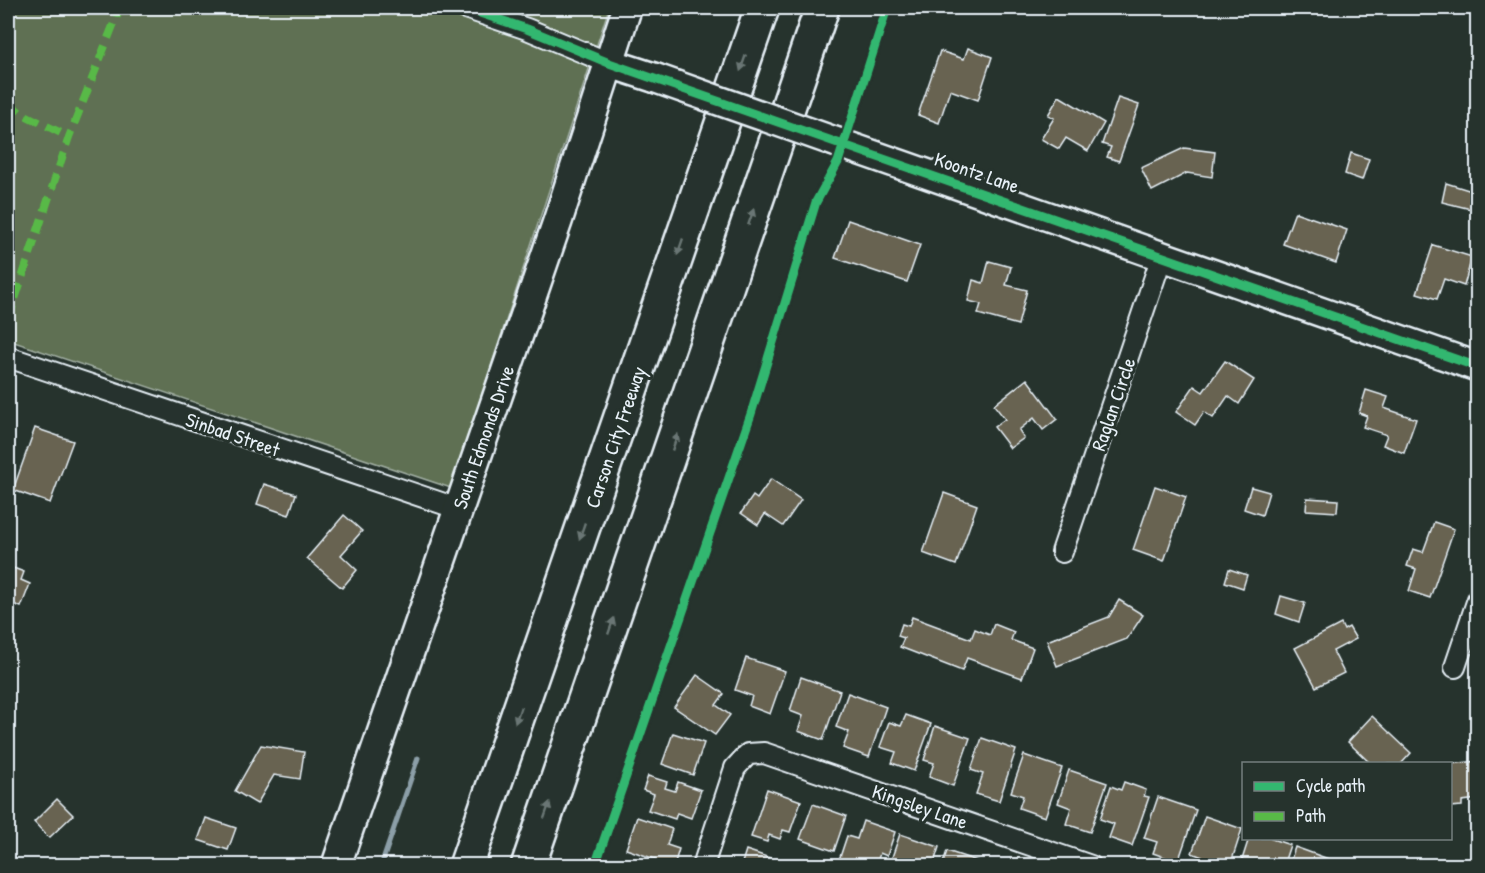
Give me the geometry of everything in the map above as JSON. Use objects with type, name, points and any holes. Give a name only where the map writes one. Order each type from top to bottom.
[{"type":"highway","name":"Carson City Freeway","points":[[466,866],[762,8]]},
{"type":"highway","points":[[528,866],[822,8]]},
{"type":"street","name":"Koontz Lane","points":[[465,8],[527,29],[609,63],[1478,367]]},
{"type":"street","name":"South Edmonds Drive","points":[[336,866],[558,220],[627,8]]},
{"type":"street","name":"Raglan Circle","points":[[1062,552],[1162,256]]},
{"type":"street","name":"Sinbad Street","points":[[8,357],[459,509]]},
{"type":"street","points":[[1455,667],[1478,599]]},
{"type":"street","name":"Kingsley Lane","points":[[703,866],[735,768],[748,754],[764,753],[1091,866]]},
{"type":"green space","points":[[8,8],[609,8],[451,488],[8,340]]},
{"type":"building","points":[[1353,8],[1372,8],[1370,13]]},
{"type":"building","points":[[968,48],[992,57],[978,100],[950,90],[939,123],[918,115],[940,51],[964,59]]},
{"type":"building","points":[[1059,96],[1104,123],[1088,151],[1066,138],[1059,149],[1041,139],[1054,118],[1048,115]]},
{"type":"building","points":[[1118,98],[1139,105],[1119,161],[1107,157],[1111,147],[1102,144]]},
{"type":"building","points":[[1184,148],[1215,152],[1212,177],[1187,173],[1152,191],[1141,168]]},
{"type":"building","points":[[1351,153],[1369,159],[1362,180],[1345,174]]},
{"type":"building","points":[[1446,183],[1475,192],[1471,209],[1442,202]]},
{"type":"building","points":[[1295,212],[1347,230],[1336,263],[1283,244]]},
{"type":"building","points":[[848,220],[920,245],[907,282],[835,258]]},
{"type":"building","points":[[1433,245],[1472,257],[1464,286],[1444,279],[1437,299],[1417,293]]},
{"type":"building","points":[[989,261],[1011,267],[1006,285],[1027,290],[1018,325],[978,314],[981,304],[968,301],[973,280],[983,283]]},
{"type":"building","points":[[1225,361],[1254,380],[1239,404],[1228,396],[1213,418],[1204,412],[1195,425],[1176,412],[1194,386],[1203,392]]},
{"type":"building","points":[[1027,379],[1057,419],[1043,430],[1034,418],[1019,430],[1024,438],[1010,448],[994,427],[1005,419],[994,405]]},
{"type":"building","points":[[1366,390],[1388,397],[1384,408],[1416,419],[1404,453],[1383,445],[1387,435],[1363,427],[1367,416],[1359,413]]},
{"type":"building","points":[[35,428],[73,441],[50,503],[13,490]]},
{"type":"building","points":[[771,479],[801,500],[783,526],[765,514],[758,525],[741,513],[753,496],[757,499]]},
{"type":"building","points":[[264,484],[296,494],[289,515],[257,504]]},
{"type":"building","points":[[1155,486],[1186,497],[1164,561],[1133,550]]},
{"type":"building","points":[[1251,487],[1269,492],[1262,515],[1244,509]]},
{"type":"building","points":[[944,493],[977,505],[956,565],[923,553]]},
{"type":"building","points":[[1307,498],[1338,500],[1337,512],[1306,510]]},
{"type":"building","points":[[344,515],[362,531],[341,555],[357,570],[342,588],[307,558]]},
{"type":"building","points":[[1434,522],[1454,529],[1430,598],[1409,591],[1416,569],[1407,566],[1413,549],[1423,552]]},
{"type":"building","points":[[8,566],[24,572],[21,580],[30,584],[21,607],[11,603],[8,611]]},
{"type":"building","points":[[1229,569],[1247,575],[1243,588],[1225,582]]},
{"type":"building","points":[[1281,596],[1305,603],[1299,622],[1276,614]]},
{"type":"building","points":[[1119,600],[1143,615],[1127,639],[1057,666],[1047,641],[1109,617]]},
{"type":"building","points":[[912,617],[971,639],[975,629],[990,635],[994,624],[1014,632],[1011,640],[1033,648],[1022,678],[967,658],[962,671],[900,647],[904,638],[898,636],[902,624],[909,626]]},
{"type":"building","points":[[1341,624],[1344,630],[1349,627],[1356,639],[1333,651],[1344,673],[1316,687],[1295,648]]},
{"type":"building","points":[[746,658],[785,671],[770,714],[749,706],[752,696],[735,690]]},
{"type":"building","points":[[697,675],[724,694],[716,705],[730,715],[715,735],[674,707]]},
{"type":"building","points":[[801,677],[840,691],[823,740],[798,731],[803,716],[790,711]]},
{"type":"building","points":[[848,693],[886,707],[869,757],[843,748],[849,732],[836,727]]},
{"type":"building","points":[[906,715],[931,724],[914,771],[892,763],[896,752],[880,747],[889,722],[901,726]]},
{"type":"building","points":[[1372,716],[1411,753],[1403,762],[1369,762],[1348,742]]},
{"type":"building","points":[[935,726],[970,738],[953,786],[929,777],[934,763],[924,760]]},
{"type":"building","points":[[673,733],[704,743],[693,775],[662,764]]},
{"type":"building","points":[[982,738],[1016,750],[999,801],[976,794],[983,774],[971,770]]},
{"type":"building","points":[[261,745],[304,752],[300,779],[274,775],[257,804],[235,791]]},
{"type":"building","points":[[1024,755],[1062,768],[1045,817],[1019,808],[1023,796],[1011,792]]},
{"type":"building","points":[[1478,761],[1478,799],[1462,801],[1462,806],[1452,807],[1452,764]]},
{"type":"building","points":[[1069,770],[1107,783],[1090,832],[1066,824],[1071,808],[1058,803]]},
{"type":"building","points":[[648,776],[667,782],[665,788],[675,791],[678,782],[701,790],[691,818],[677,813],[675,819],[648,810],[654,794],[643,790]]},
{"type":"building","points":[[1124,782],[1146,790],[1144,796],[1149,797],[1132,846],[1109,838],[1114,824],[1100,819],[1111,786],[1121,790]]},
{"type":"building","points":[[767,789],[801,801],[790,832],[783,830],[780,839],[769,835],[767,842],[751,837]]},
{"type":"building","points":[[1158,797],[1196,810],[1178,862],[1153,853],[1157,842],[1144,838]]},
{"type":"building","points":[[57,799],[73,815],[49,838],[34,822]]},
{"type":"building","points":[[813,804],[846,816],[834,851],[800,839]]},
{"type":"building","points":[[1205,816],[1242,829],[1230,866],[1202,866],[1205,858],[1192,853]]},
{"type":"building","points":[[637,817],[672,829],[667,845],[679,849],[674,866],[652,866],[655,859],[626,849]]},
{"type":"building","points":[[206,818],[236,828],[228,850],[198,840]]},
{"type":"building","points":[[863,821],[895,832],[887,856],[880,853],[876,866],[837,866],[847,836],[857,839]]},
{"type":"building","points":[[900,834],[939,847],[933,866],[898,866],[890,863]]},
{"type":"building","points":[[1248,840],[1275,840],[1290,845],[1283,866],[1240,866]]},
{"type":"building","points":[[1295,847],[1334,861],[1332,866],[1289,866]]},
{"type":"building","points":[[746,850],[770,858],[768,866],[741,866]]},
{"type":"building","points":[[947,851],[980,862],[979,866],[942,866]]},
{"type":"waterway","points":[[381,866],[418,758]]},
{"type":"marked path","points":[[8,320],[69,137],[120,8]]},
{"type":"marked path","points":[[8,102],[21,113],[69,137]]},
{"type":"cycle path","points":[[465,8],[527,29],[609,63],[1478,367]]},
{"type":"cycle path","points":[[595,866],[751,414],[816,202],[838,162],[887,8]]}]
